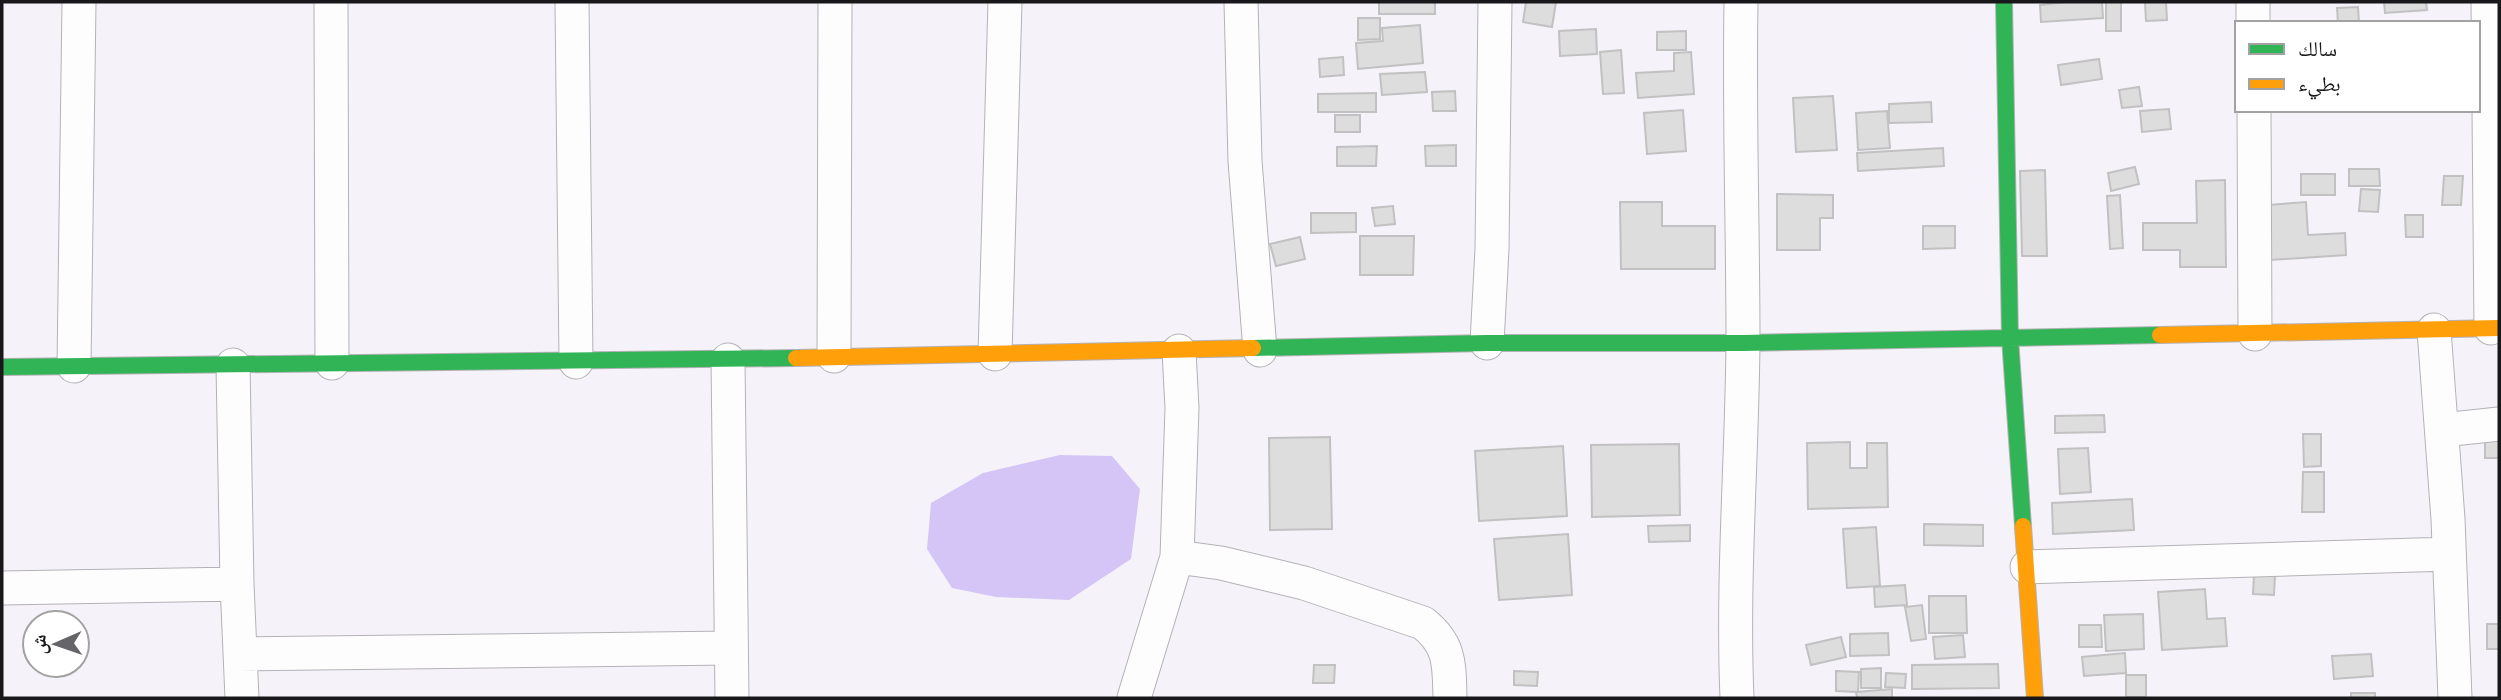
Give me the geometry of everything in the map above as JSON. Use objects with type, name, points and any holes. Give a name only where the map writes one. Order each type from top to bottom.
[{"type":"main road","points":[[2004,2],[2010,338],[2035,698]]},
{"type":"main road","points":[[2,367],[729,360],[1487,343],[1743,343],[2495,328]]},
{"type":"street","points":[[74,366],[79,2]]},
{"type":"street","points":[[331,2],[332,363]]},
{"type":"street","points":[[572,2],[576,362]]},
{"type":"street","points":[[834,356],[835,2]]},
{"type":"street","points":[[995,354],[1005,2]]},
{"type":"street","points":[[1241,2],[1245,161],[1260,350]]},
{"type":"street","points":[[1487,343],[1492,249],[1495,2]]},
{"type":"street","points":[[1737,698],[1734,624],[1743,343],[1739,117],[1741,2]]},
{"type":"street","points":[[2253,2],[2253,21]]},
{"type":"street","points":[[2488,2],[2495,328]]},
{"type":"street","points":[[2253,112],[2255,334]]},
{"type":"street","points":[[2434,330],[2443,430],[2455,698]]},
{"type":"street","points":[[1134,698],[1177,557],[1182,408],[1179,351]]},
{"type":"street","points":[[729,360],[732,698]]},
{"type":"street","points":[[233,365],[242,698]]},
{"type":"street","points":[[2443,430],[2499,424]]},
{"type":"street","points":[[2027,567],[2449,555]]},
{"type":"street","points":[[1177,557],[1304,583],[1423,623],[1443,644],[1449,659],[1450,698]]},
{"type":"street","points":[[2,588],[237,584]]},
{"type":"street","points":[[240,654],[731,648]]},
{"type":"shaded area","points":[[1060,455],[1112,456],[1140,489],[1131,559],[1069,600],[996,597],[952,588],[927,549],[931,503],[983,473]]},
{"type":"building","points":[[1379,2],[1435,2],[1435,14],[1379,14]]},
{"type":"building","points":[[1526,2],[1556,2],[1552,27],[1523,22]]},
{"type":"building","points":[[2102,2],[2103,18],[2041,22],[2040,5]]},
{"type":"building","points":[[2106,2],[2121,2],[2121,31],[2106,31]]},
{"type":"building","points":[[2145,2],[2166,2],[2167,20],[2146,21]]},
{"type":"building","points":[[2384,2],[2426,2],[2427,10],[2385,13]]},
{"type":"building","points":[[2358,7],[2359,21],[2338,21],[2337,8]]},
{"type":"building","points":[[1358,18],[1380,18],[1380,39],[1358,40]]},
{"type":"building","points":[[1420,25],[1423,63],[1358,69],[1356,43],[1383,41],[1382,28]]},
{"type":"building","points":[[1596,29],[1597,54],[1560,56],[1559,31]]},
{"type":"building","points":[[1686,31],[1686,50],[1657,50],[1657,32]]},
{"type":"building","points":[[1621,50],[1624,93],[1603,94],[1600,52]]},
{"type":"building","points":[[1691,52],[1694,94],[1638,98],[1636,73],[1674,71],[1674,53]]},
{"type":"building","points":[[1343,57],[1344,75],[1320,77],[1319,59]]},
{"type":"building","points":[[2099,59],[2102,79],[2061,85],[2058,65]]},
{"type":"building","points":[[1425,72],[1427,92],[1382,95],[1380,74]]},
{"type":"building","points":[[2139,87],[2142,106],[2122,108],[2119,90]]},
{"type":"building","points":[[1455,91],[1456,111],[1433,111],[1432,92]]},
{"type":"building","points":[[1376,93],[1376,112],[1318,112],[1318,94]]},
{"type":"building","points":[[1833,96],[1837,150],[1796,152],[1793,98]]},
{"type":"building","points":[[1931,102],[1932,122],[1889,123],[1889,104]]},
{"type":"building","points":[[2169,109],[2171,129],[2142,132],[2140,111]]},
{"type":"building","points":[[1683,110],[1686,151],[1647,154],[1644,113]]},
{"type":"building","points":[[1887,111],[1890,148],[1858,150],[1856,113]]},
{"type":"building","points":[[1335,115],[1360,115],[1360,132],[1335,132]]},
{"type":"building","points":[[1456,145],[1456,166],[1426,166],[1425,146]]},
{"type":"building","points":[[1377,146],[1376,166],[1337,166],[1337,147]]},
{"type":"building","points":[[1943,148],[1944,166],[1858,171],[1857,153]]},
{"type":"building","points":[[2135,167],[2139,184],[2111,191],[2108,173]]},
{"type":"building","points":[[2349,169],[2379,169],[2380,186],[2349,186]]},
{"type":"building","points":[[2045,170],[2047,256],[2022,256],[2020,171]]},
{"type":"building","points":[[2301,174],[2335,174],[2335,195],[2301,195]]},
{"type":"building","points":[[2444,176],[2463,176],[2461,205],[2442,205]]},
{"type":"building","points":[[2225,180],[2226,267],[2180,267],[2180,250],[2143,250],[2143,223],[2197,223],[2196,181]]},
{"type":"building","points":[[2361,189],[2380,190],[2378,212],[2359,211]]},
{"type":"building","points":[[1777,194],[1833,195],[1833,218],[1820,218],[1820,250],[1777,250]]},
{"type":"building","points":[[2120,195],[2123,248],[2110,249],[2107,196]]},
{"type":"building","points":[[1620,202],[1662,202],[1662,226],[1715,226],[1715,269],[1621,269]]},
{"type":"building","points":[[2306,202],[2308,235],[2345,233],[2346,255],[2271,260],[2268,205]]},
{"type":"building","points":[[1393,206],[1395,224],[1375,226],[1372,208]]},
{"type":"building","points":[[1311,213],[1356,213],[1356,232],[1311,233]]},
{"type":"building","points":[[2405,215],[2423,215],[2423,237],[2406,237]]},
{"type":"building","points":[[1923,226],[1955,226],[1955,248],[1923,249]]},
{"type":"building","points":[[1360,236],[1414,236],[1413,275],[1360,275]]},
{"type":"building","points":[[1300,237],[1305,259],[1276,266],[1270,244]]},
{"type":"building","points":[[2104,415],[2105,432],[2055,433],[2055,416]]},
{"type":"building","points":[[2485,433],[2499,433],[2499,458],[2485,458]]},
{"type":"building","points":[[2303,434],[2321,434],[2321,466],[2304,467]]},
{"type":"building","points":[[1330,437],[1332,529],[1270,530],[1269,438]]},
{"type":"building","points":[[1850,442],[1850,468],[1867,468],[1867,443],[1887,443],[1888,507],[1808,509],[1807,443]]},
{"type":"building","points":[[1679,444],[1680,515],[1592,517],[1591,445]]},
{"type":"building","points":[[1563,446],[1567,516],[1479,521],[1475,451]]},
{"type":"building","points":[[2088,448],[2091,492],[2060,494],[2058,449]]},
{"type":"building","points":[[2303,472],[2324,472],[2324,512],[2302,512]]},
{"type":"building","points":[[2132,499],[2134,530],[2053,534],[2052,503]]},
{"type":"building","points":[[1924,524],[1983,525],[1983,546],[1924,545]]},
{"type":"building","points":[[1690,525],[1690,541],[1649,542],[1648,526]]},
{"type":"building","points":[[1876,527],[1880,586],[1847,588],[1843,529]]},
{"type":"building","points":[[1568,534],[1572,595],[1499,600],[1494,539]]},
{"type":"building","points":[[2254,575],[2275,575],[2274,595],[2253,594]]},
{"type":"building","points":[[1905,585],[1907,605],[1875,607],[1874,587]]},
{"type":"building","points":[[2205,589],[2207,619],[2225,618],[2227,646],[2162,650],[2158,592]]},
{"type":"building","points":[[1929,596],[1966,596],[1967,633],[1929,633]]},
{"type":"building","points":[[1922,605],[1926,639],[1911,641],[1905,607]]},
{"type":"building","points":[[2143,614],[2144,649],[2106,651],[2104,615]]},
{"type":"building","points":[[2487,624],[2499,624],[2499,649],[2487,649]]},
{"type":"building","points":[[2079,625],[2101,625],[2102,647],[2079,647]]},
{"type":"building","points":[[1888,633],[1889,655],[1850,656],[1850,634]]},
{"type":"building","points":[[1963,635],[1965,657],[1935,659],[1933,637]]},
{"type":"building","points":[[1841,637],[1846,657],[1811,665],[1806,645]]},
{"type":"building","points":[[2125,653],[2126,673],[2084,676],[2082,657]]},
{"type":"building","points":[[2371,654],[2373,676],[2334,679],[2332,656]]},
{"type":"building","points":[[1998,664],[1999,688],[1912,689],[1912,665]]},
{"type":"building","points":[[1314,665],[1335,665],[1334,683],[1313,683]]},
{"type":"building","points":[[1881,668],[1881,688],[1861,688],[1861,669]]},
{"type":"building","points":[[1514,671],[1538,672],[1537,686],[1514,685]]},
{"type":"building","points":[[1836,671],[1859,672],[1858,692],[1836,691]]},
{"type":"building","points":[[1886,673],[1906,674],[1905,688],[1885,687]]},
{"type":"building","points":[[2126,675],[2146,675],[2146,697],[2126,697]]},
{"type":"building","points":[[1892,689],[1892,698],[1857,698],[1856,692]]},
{"type":"building","points":[[2351,693],[2375,693],[2375,698],[2351,698]]},
{"type":"traffic: fast","points":[[2004,2],[2010,338],[2023,526]]},
{"type":"traffic: fast","points":[[1253,348],[2160,335]]},
{"type":"traffic: fast","points":[[2,367],[796,358]]},
{"type":"traffic: slow","points":[[2160,335],[2499,328]]},
{"type":"traffic: slow","points":[[796,358],[1253,348]]},
{"type":"traffic: slow","points":[[2023,526],[2035,698]]}]
